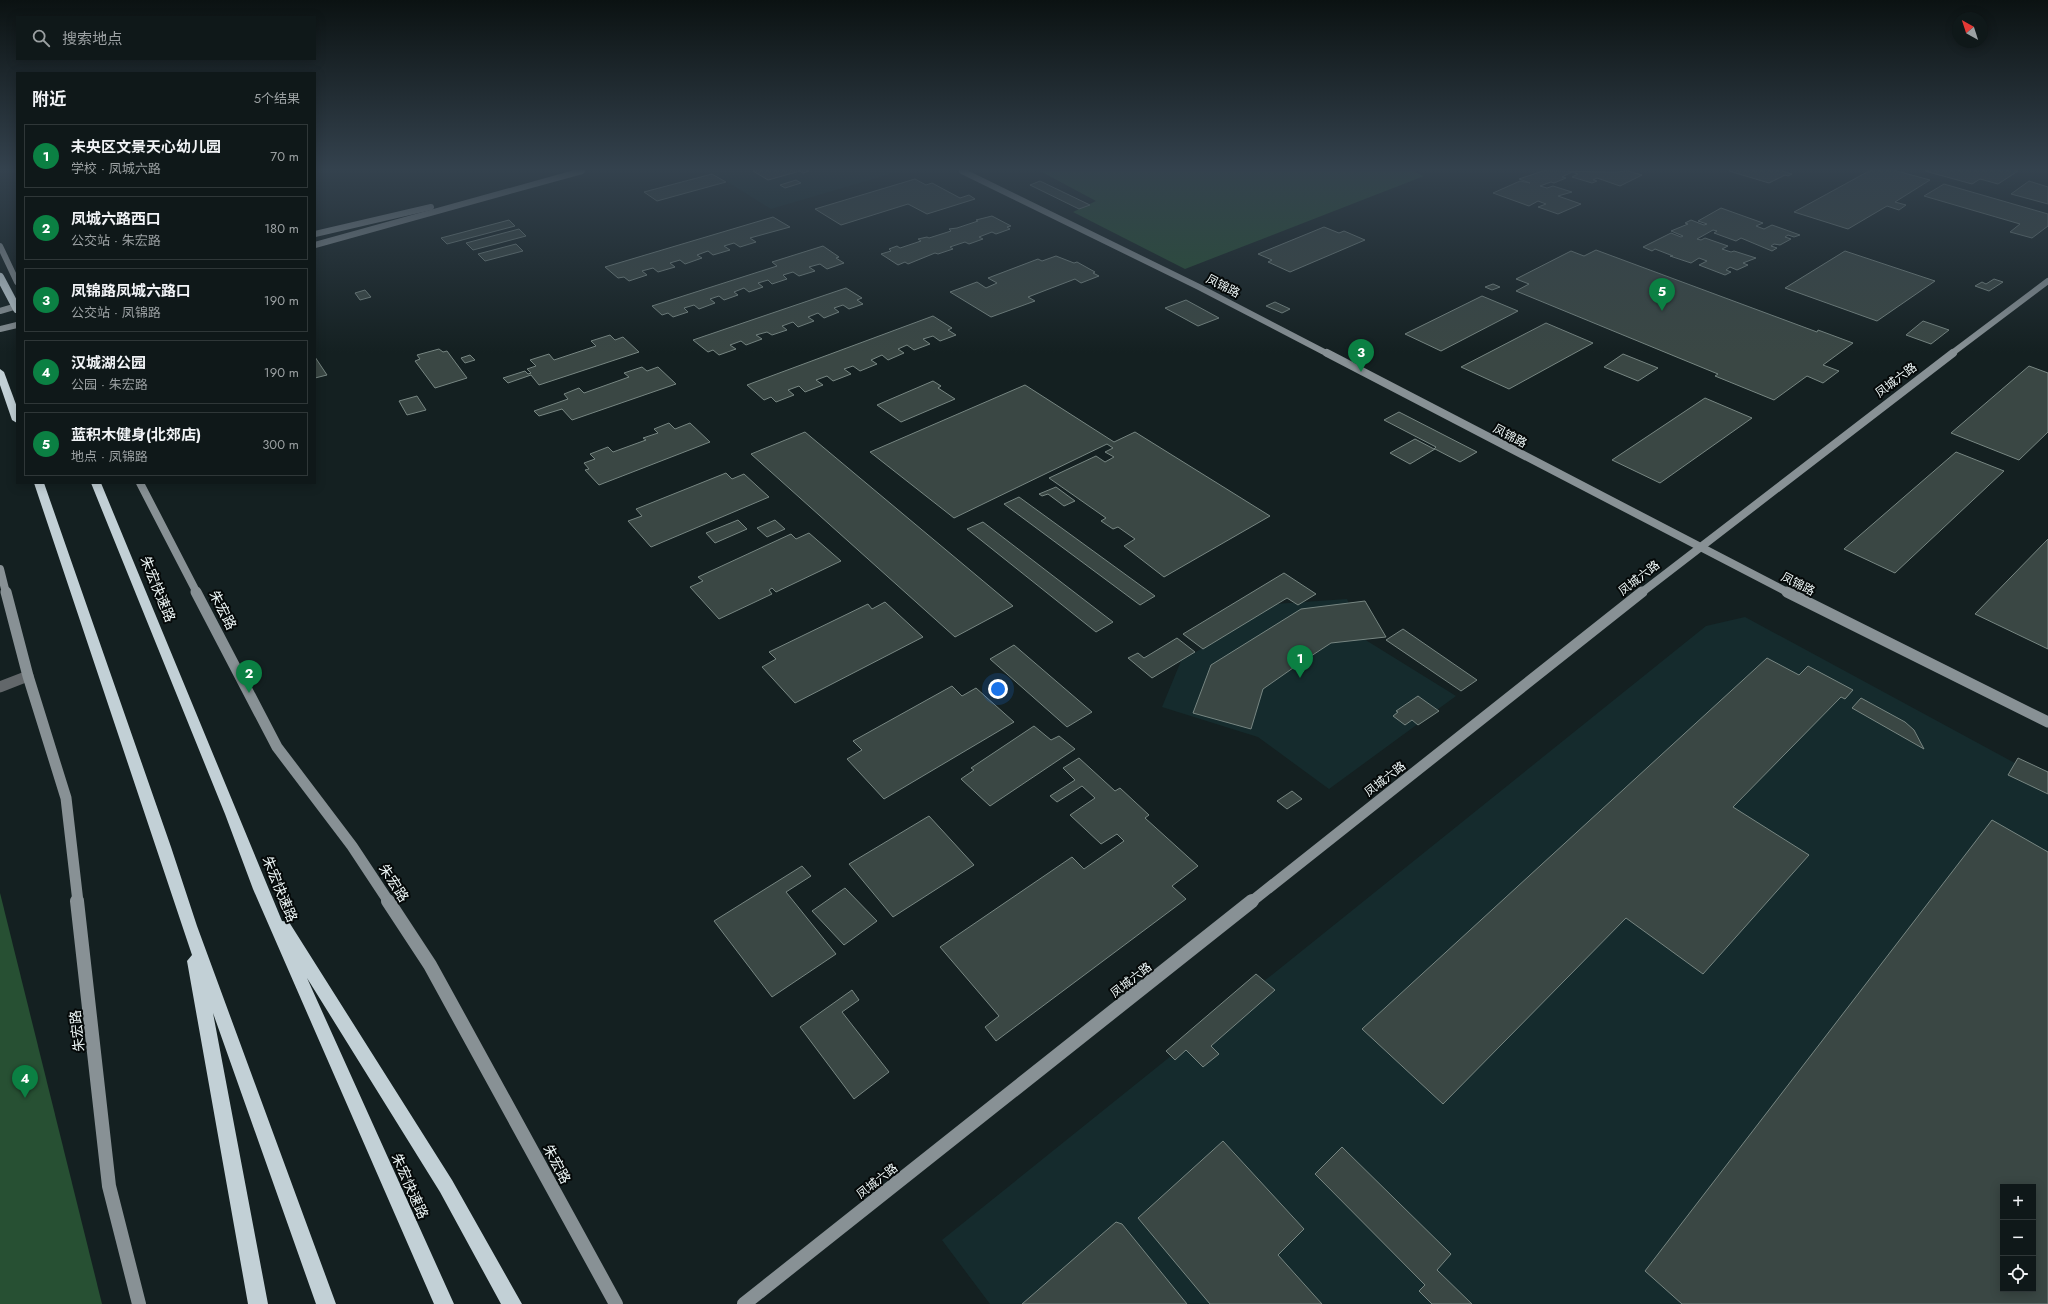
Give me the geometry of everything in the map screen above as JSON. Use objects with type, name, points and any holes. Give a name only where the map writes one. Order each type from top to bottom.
[{"type":"highway","points":[[0,277],[16,306]]},
{"type":"highway","points":[[0,372],[16,417]]},
{"type":"highway","points":[[39,484],[164,847],[189,926],[326,1304]]},
{"type":"highway","name":"朱宏快速路","points":[[96,484],[232,814],[260,889],[444,1304]]},
{"type":"highway","points":[[260,889],[446,1186],[512,1304]]},
{"type":"highway","points":[[189,926],[258,1304]]},
{"type":"street","points":[[316,245],[361,232]]},
{"type":"street","name":"凤锦路","points":[[1086,232],[1206,291],[1698,547],[2048,722]]},
{"type":"street","points":[[0,246],[16,280]]},
{"type":"street","name":"凤城六路","points":[[744,1304],[1698,547],[2048,281]]},
{"type":"street","points":[[0,311],[16,308]]},
{"type":"street","points":[[0,330],[16,325]]},
{"type":"street","name":"朱宏路","points":[[141,484],[277,747],[352,846],[430,964],[616,1304]]},
{"type":"street","name":"朱宏路","points":[[0,570],[28,676],[66,798],[109,1186],[139,1304]]},
{"type":"street","points":[[0,687],[28,676]]},
{"type":"shaded area","points":[[1347,599],[1364,639],[1456,696],[1329,789],[1258,737],[1162,707],[1181,661],[1275,604]]},
{"type":"shaded area","points":[[1745,617],[2048,781],[2048,1304],[990,1304],[942,1240],[1706,626]]},
{"type":"green space","points":[[1112,232],[1280,232],[1185,269]]},
{"type":"green space","points":[[0,893],[102,1304],[0,1304]]},
{"type":"building","points":[[464,232],[493,232],[447,244],[441,238]]},
{"type":"building","points":[[508,232],[522,232],[526,236],[473,250],[466,243]]},
{"type":"building","points":[[723,232],[772,232],[750,238],[756,242],[740,247],[734,243],[724,246],[730,250],[713,255],[708,251],[697,255],[702,258],[685,264],[680,260],[670,263],[675,267],[658,272],[653,268],[642,271],[647,275],[629,281],[624,277],[618,278],[605,267]]},
{"type":"building","points":[[948,232],[1002,232],[996,234],[992,232],[979,237],[983,239],[969,244],[965,242],[950,247],[953,249],[938,254],[935,253],[908,264],[905,262],[898,265],[881,254],[891,251],[889,249],[897,246],[900,248],[921,241],[918,239],[929,238]]},
{"type":"building","points":[[1312,232],[1346,232],[1365,240],[1290,272],[1268,262],[1272,260],[1258,254]]},
{"type":"building","points":[[1673,232],[1710,232],[1697,239],[1701,240],[1705,238],[1728,246],[1722,249],[1756,258],[1743,263],[1748,265],[1737,270],[1730,267],[1726,270],[1731,272],[1725,275],[1699,265],[1707,261],[1699,258],[1691,263],[1655,249],[1652,251],[1643,247],[1671,233],[1681,237],[1683,236]]},
{"type":"building","points":[[1791,232],[1800,235],[1794,237],[1788,235],[1785,237],[1791,239],[1780,245],[1774,244],[1771,246],[1777,248],[1772,251],[1741,238],[1736,241],[1714,233]]},
{"type":"building","points":[[2010,232],[2040,232],[2032,238]]},
{"type":"building","points":[[516,244],[523,251],[485,261],[478,254]]},
{"type":"building","points":[[823,246],[839,257],[836,258],[844,263],[827,269],[820,264],[809,267],[815,271],[799,276],[793,272],[783,275],[787,279],[772,284],[768,280],[758,283],[763,287],[749,292],[744,288],[734,292],[738,295],[724,300],[719,296],[710,299],[715,303],[699,309],[694,305],[684,308],[688,312],[673,317],[668,313],[662,315],[652,306],[777,266],[772,262]]},
{"type":"building","points":[[1596,250],[1817,332],[1818,330],[1853,343],[1823,365],[1839,371],[1823,383],[1807,376],[1774,400],[1715,376],[1718,374],[1516,291],[1529,284],[1516,279],[1571,251],[1584,256]]},
{"type":"building","points":[[1845,251],[1935,281],[1877,321],[1785,288]]},
{"type":"building","points":[[1056,256],[1074,263],[1077,262],[1095,272],[1093,273],[1099,276],[1081,283],[1075,279],[1028,297],[1035,301],[991,317],[950,292],[977,282],[986,288],[997,283],[988,278],[1038,259],[1042,261]]},
{"type":"building","points":[[1994,279],[2003,282],[1989,291],[1975,286],[1982,282],[1986,284]]},
{"type":"building","points":[[1493,284],[1500,287],[1492,290],[1485,287]]},
{"type":"building","points":[[846,288],[862,298],[857,300],[863,304],[849,309],[843,305],[834,308],[839,312],[824,318],[818,313],[808,317],[814,321],[798,327],[793,322],[782,326],[787,330],[772,335],[767,332],[756,335],[762,339],[746,345],[741,341],[730,345],[736,349],[719,355],[713,350],[708,352],[693,340]]},
{"type":"building","points":[[365,290],[371,297],[360,300],[355,293]]},
{"type":"building","points":[[1482,296],[1518,311],[1441,351],[1405,334]]},
{"type":"building","points":[[1186,300],[1219,318],[1198,326],[1165,308]]},
{"type":"building","points":[[1275,302],[1290,309],[1282,313],[1266,306]]},
{"type":"building","points":[[933,316],[952,328],[948,330],[956,335],[940,341],[933,336],[923,339],[930,344],[914,350],[907,345],[898,349],[904,353],[888,360],[882,355],[871,360],[877,364],[860,371],[853,366],[844,369],[851,374],[833,381],[827,376],[816,380],[823,385],[805,392],[799,386],[788,390],[794,395],[776,402],[771,397],[764,400],[747,385]]},
{"type":"building","points":[[1923,321],[1949,330],[1931,344],[1906,335]]},
{"type":"building","points":[[1546,323],[1593,343],[1509,389],[1461,367]]},
{"type":"building","points":[[610,335],[615,340],[623,337],[639,352],[539,385],[531,375],[508,383],[503,378],[525,371],[528,374],[531,373],[527,369],[536,366],[530,360],[549,354],[554,360],[596,346],[591,341]]},
{"type":"building","points":[[439,349],[443,352],[447,351],[467,378],[435,388],[415,361],[420,359],[417,355]]},
{"type":"building","points":[[1623,354],[1658,368],[1638,381],[1604,367]]},
{"type":"building","points":[[470,355],[475,360],[465,363],[461,358]]},
{"type":"building","points":[[316,358],[327,375],[316,378]]},
{"type":"building","points":[[2029,366],[2048,373],[2048,432],[2019,460],[1951,433]]},
{"type":"building","points":[[642,367],[647,371],[658,367],[676,384],[572,420],[562,409],[539,416],[534,411],[568,399],[564,394],[579,388],[584,393],[629,377],[624,373]]},
{"type":"building","points":[[933,381],[941,386],[938,388],[955,399],[901,422],[877,405]]},
{"type":"building","points":[[1025,385],[1114,442],[1135,432],[1270,516],[1164,577],[1124,546],[1135,539],[1118,527],[1113,529],[1101,521],[1106,518],[1049,478],[1096,456],[1105,462],[1114,457],[1105,452],[1113,448],[1107,444],[954,518],[870,452]]},
{"type":"building","points":[[417,396],[426,410],[407,415],[399,401]]},
{"type":"building","points":[[1705,398],[1752,418],[1660,483],[1612,460]]},
{"type":"building","points":[[1399,412],[1477,452],[1460,462],[1435,449],[1410,464],[1390,453],[1415,439],[1434,449],[1436,447],[1384,420]]},
{"type":"building","points":[[669,423],[675,429],[690,423],[710,442],[599,485],[585,470],[589,469],[584,463],[595,459],[590,454],[608,447],[613,452],[646,440],[643,438],[658,433],[654,429]]},
{"type":"building","points":[[805,432],[1013,606],[955,637],[751,454]]},
{"type":"building","points":[[1956,452],[2004,471],[1895,573],[1844,549]]},
{"type":"building","points":[[726,473],[732,479],[744,474],[769,497],[651,547],[628,521],[642,516],[636,509]]},
{"type":"building","points":[[1056,487],[1075,501],[1064,506],[1048,494],[1042,496],[1039,494]]},
{"type":"building","points":[[1019,497],[1155,596],[1140,605],[1004,504]]},
{"type":"building","points":[[738,520],[747,529],[715,543],[706,533]]},
{"type":"building","points":[[775,520],[785,529],[767,537],[757,528]]},
{"type":"building","points":[[983,522],[1113,622],[1096,632],[967,529]]},
{"type":"building","points":[[809,533],[841,561],[776,592],[772,588],[769,590],[772,594],[719,619],[690,587],[703,581],[698,577],[791,534],[796,539]]},
{"type":"building","points":[[2048,539],[2048,649],[1975,614]]},
{"type":"building","points":[[1284,573],[1316,594],[1298,605],[1287,598],[1203,649],[1183,634]]},
{"type":"building","points":[[1365,601],[1386,637],[1331,643],[1302,662],[1305,668],[1303,672],[1293,668],[1263,689],[1251,729],[1193,713],[1211,665],[1301,609]]},
{"type":"building","points":[[885,602],[923,637],[795,703],[762,667],[776,659],[769,652],[868,604],[872,609]]},
{"type":"building","points":[[1403,629],[1477,680],[1461,691],[1386,640]]},
{"type":"building","points":[[1177,638],[1195,652],[1152,678],[1128,658],[1138,653],[1144,658]]},
{"type":"building","points":[[1014,645],[1092,712],[1067,727],[990,659]]},
{"type":"building","points":[[1767,658],[1799,675],[1808,666],[1853,690],[1845,699],[1841,697],[1733,807],[1809,855],[1703,974],[1626,918],[1443,1104],[1362,1029]]},
{"type":"building","points":[[952,686],[962,696],[976,688],[1014,722],[884,799],[847,759],[862,750],[853,741]]},
{"type":"building","points":[[1418,696],[1439,711],[1418,725],[1412,720],[1405,725],[1393,716],[1398,712],[1396,711]]},
{"type":"building","points":[[1861,698],[1905,722],[1914,730],[1924,749],[1852,708]]},
{"type":"building","points":[[1034,726],[1051,740],[1059,736],[1075,749],[990,806],[961,779],[974,770],[971,768]]},
{"type":"building","points":[[1079,758],[1115,791],[1120,788],[1149,815],[1145,818],[1198,866],[1172,886],[1186,899],[996,1041],[985,1027],[999,1016],[940,947],[1072,857],[1084,869],[1124,841],[1117,834],[1101,844],[1070,815],[1095,798],[1082,786],[1057,802],[1050,796],[1075,780],[1063,768]]},
{"type":"building","points":[[2018,758],[2048,772],[2048,794],[2008,775]]},
{"type":"building","points":[[1292,791],[1302,799],[1287,809],[1277,801]]},
{"type":"building","points":[[929,816],[974,865],[893,917],[849,864]]},
{"type":"building","points":[[1992,820],[2048,852],[2048,1304],[1682,1304],[1645,1271]]},
{"type":"building","points":[[802,866],[811,876],[786,892],[836,954],[772,997],[714,921]]},
{"type":"building","points":[[845,888],[877,921],[844,945],[812,911]]},
{"type":"building","points":[[1256,974],[1275,990],[1211,1046],[1219,1054],[1203,1067],[1186,1050],[1175,1060],[1166,1051]]},
{"type":"building","points":[[852,990],[859,1000],[842,1012],[889,1072],[854,1099],[800,1027]]},
{"type":"building","points":[[1223,1141],[1304,1229],[1278,1255],[1322,1304],[1210,1304],[1138,1218]]},
{"type":"building","points":[[1342,1147],[1451,1254],[1437,1270],[1472,1304],[1432,1304],[1419,1291],[1425,1285],[1315,1174]]},
{"type":"building","points":[[1116,1222],[1122,1224],[1187,1304],[1022,1304]]},
{"type":"place","name":"蓝积木健身(北郊店)","points":[[1662,311]]},
{"type":"place","name":"凤锦路凤城六路口","points":[[1361,372]]},
{"type":"place","name":"未央区文景天心幼儿园","points":[[1300,678]]},
{"type":"place","name":"凤城六路西口","points":[[249,693]]},
{"type":"place","name":"汉城湖公园","points":[[25,1098]]}]
